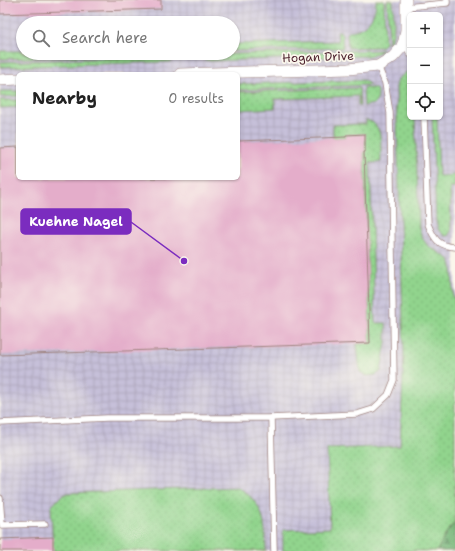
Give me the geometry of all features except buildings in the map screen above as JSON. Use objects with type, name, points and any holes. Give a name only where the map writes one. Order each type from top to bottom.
[{"type":"street","name":"Hogan Drive","points":[[240,72],[348,69],[378,66],[393,57],[401,48],[406,30],[406,4]]},
{"type":"street","points":[[0,80],[16,79]]},
{"type":"lane","points":[[406,4],[447,3],[447,0]]},
{"type":"lane","points":[[404,41],[407,48]]},
{"type":"lane","points":[[0,423],[106,418],[271,418],[357,414],[373,409],[388,395],[394,380],[390,113],[385,83],[378,66]]},
{"type":"lane","points":[[424,120],[428,224],[432,235],[438,242],[447,246],[455,247]]},
{"type":"lane","points":[[271,418],[274,551]]},
{"type":"lane","points":[[0,498],[2,525],[46,524]]},
{"type":"shaded area","points":[[0,0],[455,0],[455,522],[447,532],[437,551],[0,551]]},
{"type":"green space","points":[[376,0],[384,0],[385,43],[381,47],[348,48],[347,34],[349,31],[360,28],[369,22],[376,6]]},
{"type":"green space","points":[[387,0],[393,0],[394,17],[393,34],[389,44]]},
{"type":"green space","points":[[337,31],[340,31],[342,35],[343,48],[240,51],[240,44],[338,41]]},
{"type":"green space","points":[[383,50],[368,56],[210,61],[205,60],[240,60],[240,54]]},
{"type":"green space","points":[[0,51],[16,51],[16,58],[0,59]]},
{"type":"green space","points":[[59,60],[172,60],[170,62],[0,67],[0,62]]},
{"type":"green space","points":[[407,72],[407,120],[415,120],[419,228],[427,245],[450,260],[452,266],[453,298],[455,298],[455,522],[447,532],[437,551],[283,551],[283,530],[330,528],[327,449],[400,446],[404,354],[396,86],[398,79]]},
{"type":"green space","points":[[363,80],[371,85],[240,90],[240,84]]},
{"type":"green space","points":[[359,88],[360,106],[358,106],[358,96],[275,99],[275,108],[240,110],[240,92]]},
{"type":"green space","points":[[363,88],[375,88],[378,96],[377,101],[374,104],[364,106]]},
{"type":"green space","points":[[0,91],[16,91],[16,96],[0,97]]},
{"type":"green space","points":[[0,100],[16,100],[16,107],[0,108]]},
{"type":"green space","points":[[366,120],[372,122],[376,126],[379,131],[381,143],[381,162],[370,163],[375,323],[386,323],[386,343],[381,371],[376,375],[367,376],[360,372],[357,344],[370,343],[364,152],[365,134],[346,135],[346,137],[333,138],[333,125],[366,124]]},
{"type":"green space","points":[[432,120],[437,120],[439,176],[455,175],[455,187],[450,187],[451,231],[448,236],[445,236],[439,231],[436,221]]},
{"type":"green space","points":[[238,487],[254,500],[262,514],[266,551],[53,551],[51,507],[61,496],[68,493]]},
{"type":"green space","points":[[455,522],[455,551],[437,551],[447,532]]},
{"type":"place","name":"Kuehne Nagel","points":[[184,261]]}]
